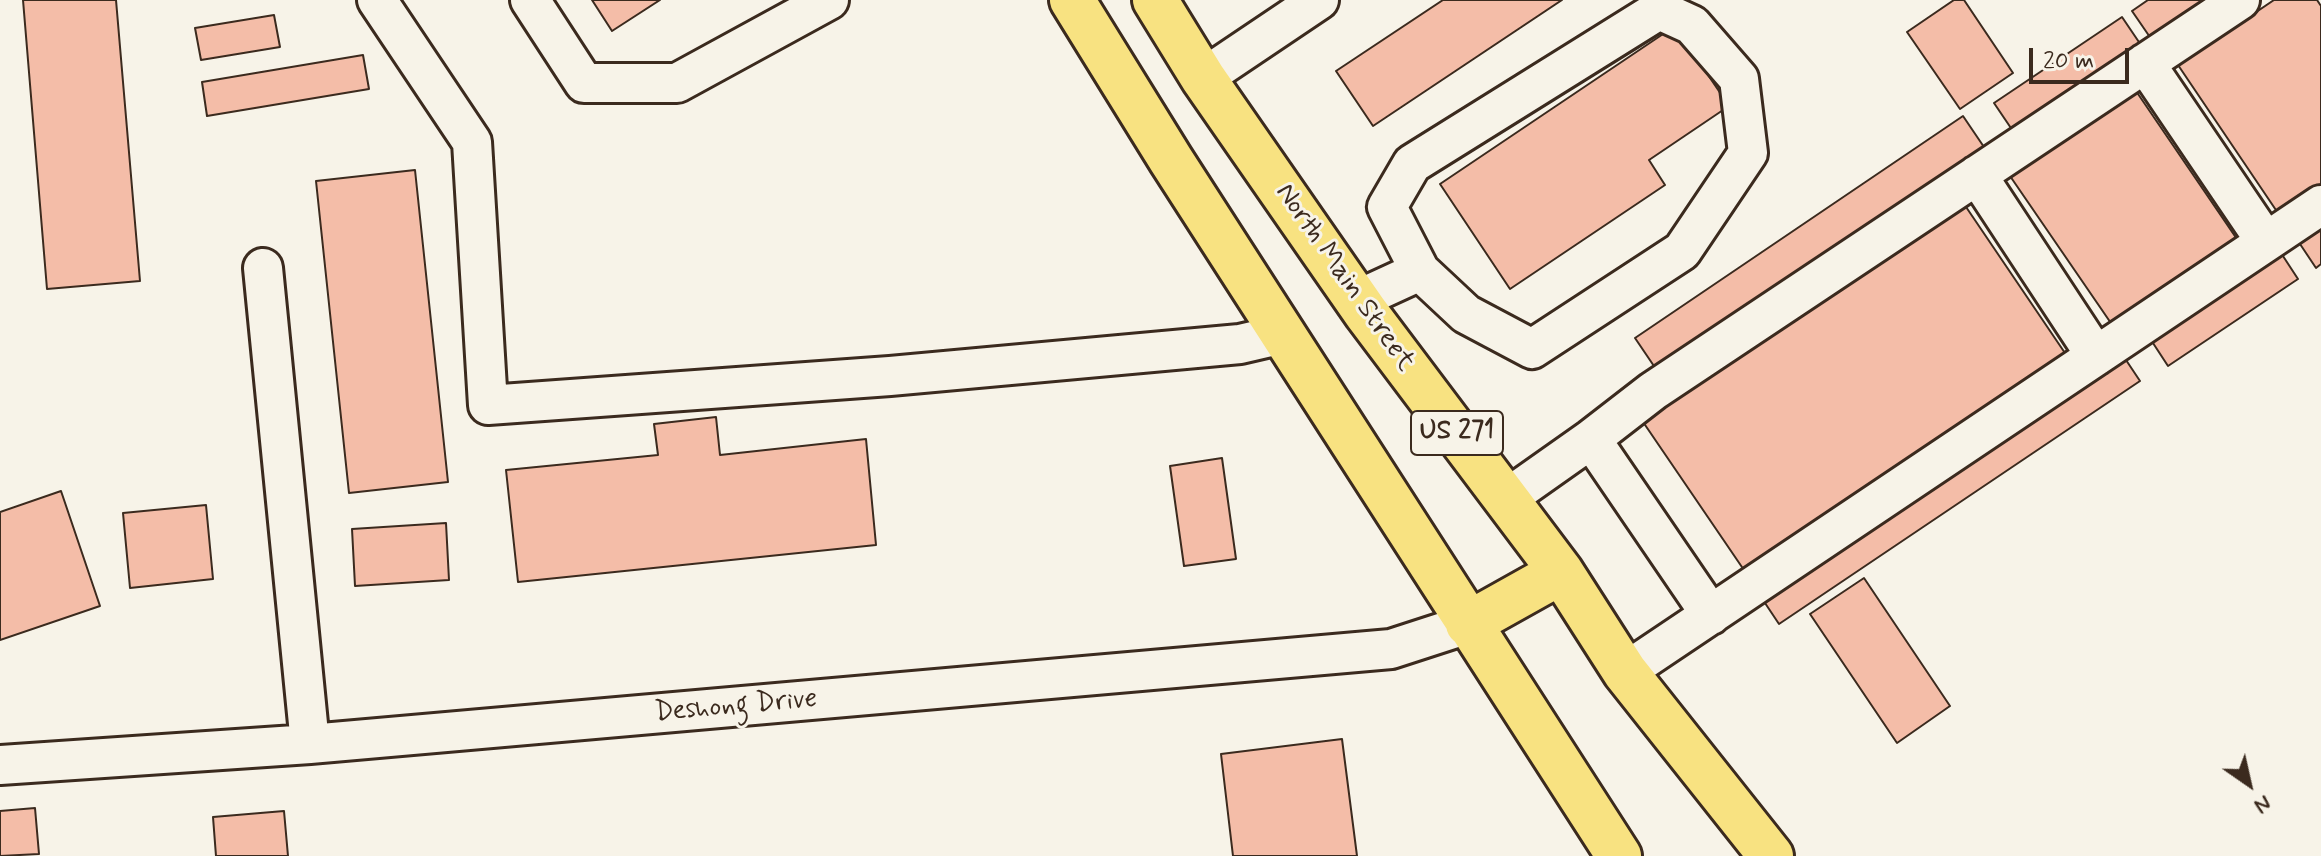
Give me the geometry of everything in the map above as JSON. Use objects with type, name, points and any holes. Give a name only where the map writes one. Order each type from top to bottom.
[{"type":"highway","points":[[1072,0],[1171,160],[1619,856]]},
{"type":"highway","name":"North Main Street","points":[[1155,0],[1203,78],[1357,300],[1561,572],[1625,672],[1771,856]]},
{"type":"highway","points":[[1468,624],[1561,572]]},
{"type":"street","points":[[377,0],[472,142],[488,405],[922,373],[1240,344],[1283,334]]},
{"type":"street","points":[[530,0],[584,83],[677,83],[782,11],[829,0]]},
{"type":"street","points":[[1203,78],[1319,0]]},
{"type":"street","points":[[1506,499],[1653,391],[2240,0]]},
{"type":"street","points":[[1659,10],[1692,25],[1739,79],[1748,153],[1682,251],[1532,349],[1466,314],[1420,271],[1387,207],[1412,164],[1659,10]]},
{"type":"street","points":[[2145,63],[2266,242]]},
{"type":"street","points":[[1977,175],[2096,356]]},
{"type":"street","points":[[1625,672],[2321,205]]},
{"type":"street","points":[[263,268],[310,744]]},
{"type":"street","points":[[1357,300],[1420,271]]},
{"type":"street","points":[[1591,439],[1711,615]]},
{"type":"street","name":"Deshong Drive","points":[[0,765],[310,744],[1391,649],[1468,624]]},
{"type":"building","points":[[23,0],[116,0],[140,281],[47,289]]},
{"type":"building","points":[[592,0],[660,0],[612,31]]},
{"type":"building","points":[[1443,0],[1562,0],[1373,126],[1336,71]]},
{"type":"building","points":[[1954,0],[1964,0],[2013,73],[1960,109],[1907,32]]},
{"type":"building","points":[[2148,0],[2218,0],[2154,43],[2132,11]]},
{"type":"building","points":[[2274,0],[2317,0],[2321,6],[2321,193],[2282,219],[2178,65]]},
{"type":"building","points":[[274,15],[280,47],[201,60],[195,28]]},
{"type":"building","points":[[2122,17],[2145,51],[2017,137],[1994,103]]},
{"type":"building","points":[[1675,26],[1729,106],[1649,160],[1665,185],[1510,289],[1440,184]]},
{"type":"building","points":[[363,55],[369,89],[207,116],[202,82]]},
{"type":"building","points":[[2136,91],[2241,245],[2115,329],[2010,176]]},
{"type":"building","points":[[1963,116],[1986,150],[1658,372],[1635,338]]},
{"type":"building","points":[[415,170],[448,482],[349,493],[316,181]]},
{"type":"building","points":[[1962,201],[2067,356],[1746,573],[1641,419]]},
{"type":"building","points":[[2321,226],[2321,264],[2316,268],[2298,241]]},
{"type":"building","points":[[2281,253],[2298,279],[2168,366],[2151,340]]},
{"type":"building","points":[[2122,354],[2140,381],[1779,624],[1761,597]]},
{"type":"building","points":[[716,417],[720,455],[866,439],[876,545],[518,582],[506,470],[658,455],[654,424]]},
{"type":"building","points":[[1222,458],[1236,559],[1184,566],[1170,466]]},
{"type":"building","points":[[61,491],[100,606],[0,640],[0,512]]},
{"type":"building","points":[[206,505],[213,579],[130,588],[123,513]]},
{"type":"building","points":[[446,523],[449,580],[355,586],[352,529]]},
{"type":"building","points":[[1864,578],[1950,706],[1897,743],[1810,614]]},
{"type":"building","points":[[1342,739],[1357,856],[1233,856],[1221,754]]},
{"type":"building","points":[[35,808],[39,854],[0,856],[0,811]]},
{"type":"building","points":[[284,811],[288,856],[216,856],[213,817]]}]
